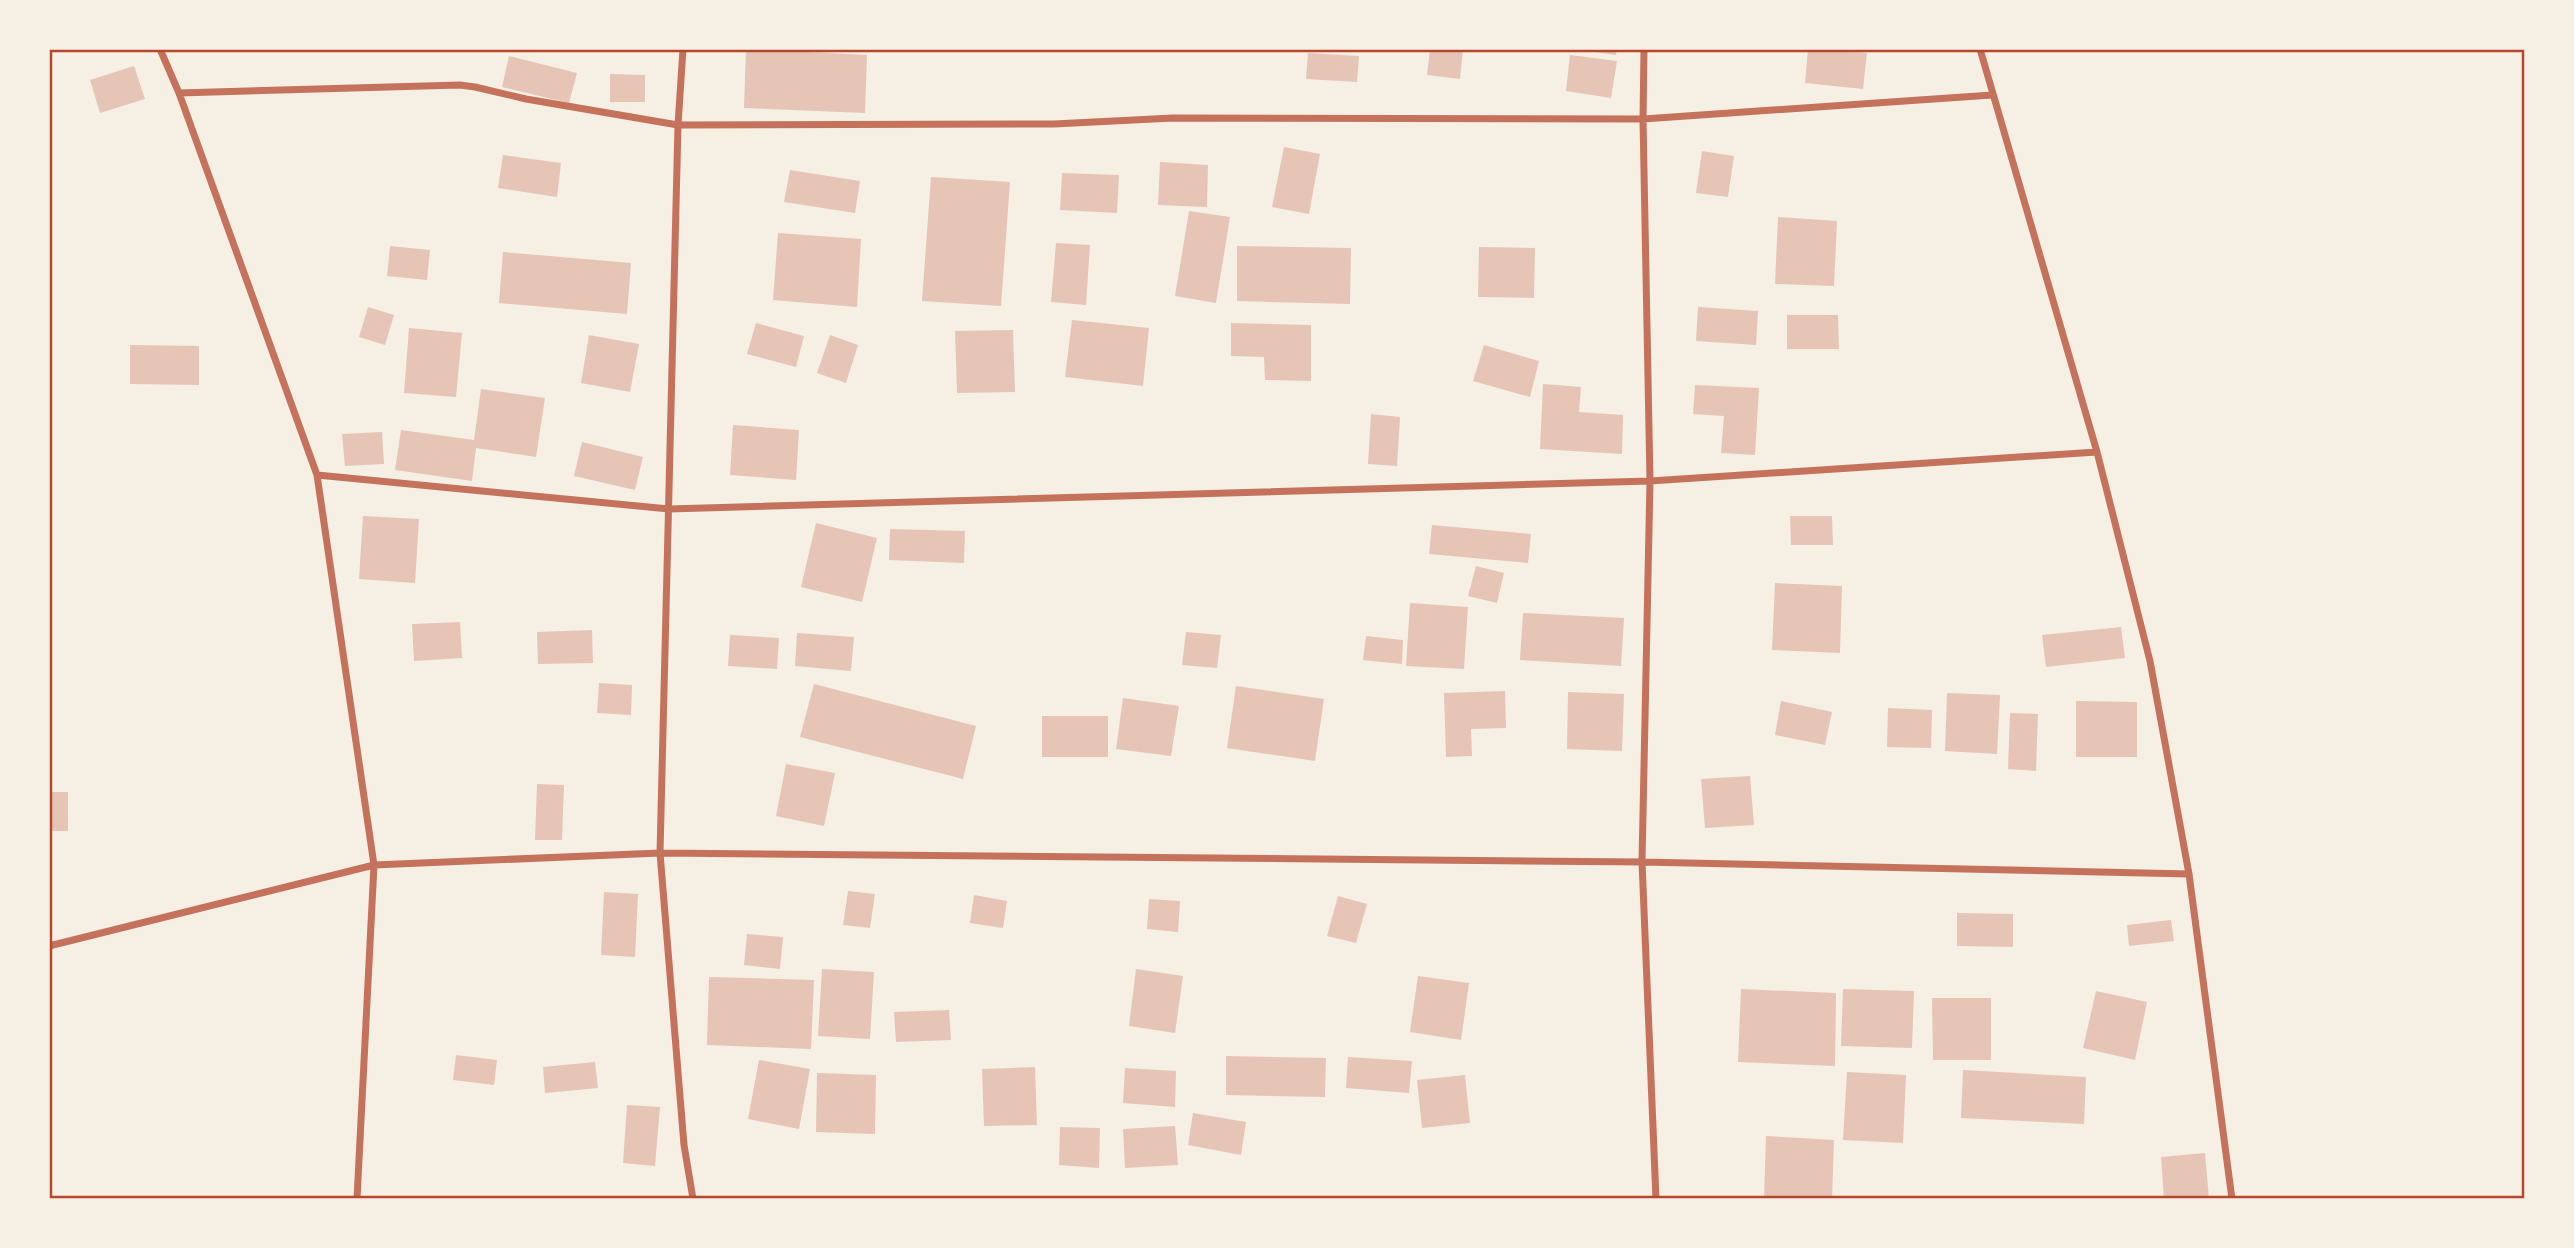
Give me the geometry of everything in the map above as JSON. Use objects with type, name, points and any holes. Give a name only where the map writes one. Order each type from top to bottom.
[{"type":"street","points":[[160,49],[179,93],[317,475],[374,864],[357,1199]]},
{"type":"street","points":[[683,49],[678,125],[660,853],[684,1145],[693,1199]]},
{"type":"street","points":[[1644,49],[1650,481],[1642,862],[1656,1199]]},
{"type":"street","points":[[1980,49],[2097,452],[2150,661],[2189,874],[2232,1199]]},
{"type":"street","points":[[179,93],[460,85],[678,125],[1054,124],[1173,118],[1643,119],[1992,95]]},
{"type":"street","points":[[317,475],[669,509],[1650,481],[2097,452]]},
{"type":"street","points":[[49,946],[374,864],[660,853],[1642,862],[2189,874]]},
{"type":"building","points":[[746,49],[867,55],[865,113],[744,108]]},
{"type":"building","points":[[1430,49],[1463,49],[1460,79],[1427,75]]},
{"type":"building","points":[[1574,49],[1617,49],[1616,55]]},
{"type":"building","points":[[1808,49],[1867,53],[1863,89],[1805,83]]},
{"type":"building","points":[[1308,53],[1359,56],[1357,82],[1306,79]]},
{"type":"building","points":[[1570,55],[1617,61],[1611,98],[1566,91]]},
{"type":"building","points":[[509,56],[577,73],[569,103],[502,87]]},
{"type":"building","points":[[134,66],[145,99],[100,113],[90,80]]},
{"type":"building","points":[[610,74],[645,75],[645,102],[610,102]]},
{"type":"building","points":[[1284,147],[1320,154],[1309,214],[1272,207]]},
{"type":"building","points":[[1702,151],[1734,156],[1728,197],[1696,193]]},
{"type":"building","points":[[503,155],[561,163],[557,197],[498,188]]},
{"type":"building","points":[[1160,162],[1208,165],[1207,207],[1158,205]]},
{"type":"building","points":[[790,170],[860,181],[855,213],[784,202]]},
{"type":"building","points":[[1062,173],[1119,175],[1117,213],[1060,210]]},
{"type":"building","points":[[931,177],[1010,182],[1001,306],[922,301]]},
{"type":"building","points":[[1189,211],[1230,217],[1216,303],[1175,296]]},
{"type":"building","points":[[1778,217],[1837,221],[1834,286],[1775,284]]},
{"type":"building","points":[[778,233],[861,239],[857,307],[773,300]]},
{"type":"building","points":[[1056,243],[1090,245],[1086,305],[1051,302]]},
{"type":"building","points":[[390,246],[430,250],[427,280],[387,276]]},
{"type":"building","points":[[1237,246],[1351,248],[1350,304],[1237,301]]},
{"type":"building","points":[[1479,247],[1535,248],[1534,298],[1478,297]]},
{"type":"building","points":[[503,252],[631,263],[627,314],[499,303]]},
{"type":"building","points":[[368,307],[394,315],[385,345],[359,337]]},
{"type":"building","points":[[1698,307],[1758,311],[1756,345],[1696,341]]},
{"type":"building","points":[[1787,315],[1838,315],[1839,349],[1787,349]]},
{"type":"building","points":[[1072,320],[1149,328],[1143,386],[1065,377]]},
{"type":"building","points":[[756,323],[804,336],[796,367],[747,354]]},
{"type":"building","points":[[1231,323],[1311,325],[1311,381],[1265,380],[1264,357],[1231,356]]},
{"type":"building","points":[[409,328],[462,333],[456,397],[404,393]]},
{"type":"building","points":[[1013,330],[1015,392],[957,393],[955,331]]},
{"type":"building","points":[[589,335],[639,344],[630,392],[581,383]]},
{"type":"building","points":[[830,335],[858,345],[846,383],[817,373]]},
{"type":"building","points":[[130,345],[199,346],[199,385],[130,384]]},
{"type":"building","points":[[1484,345],[1539,361],[1530,397],[1473,381]]},
{"type":"building","points":[[1543,384],[1581,387],[1579,412],[1623,415],[1622,454],[1540,449]]},
{"type":"building","points":[[1695,385],[1759,388],[1755,455],[1721,453],[1724,416],[1693,414]]},
{"type":"building","points":[[481,389],[545,398],[536,457],[476,448],[472,481],[395,470],[401,430],[474,440]]},
{"type":"building","points":[[1371,414],[1400,417],[1397,466],[1368,464]]},
{"type":"building","points":[[733,425],[799,430],[796,480],[730,475]]},
{"type":"building","points":[[382,432],[384,464],[345,466],[342,434]]},
{"type":"building","points":[[582,442],[643,457],[635,490],[574,476]]},
{"type":"building","points":[[363,516],[419,519],[415,583],[359,579]]},
{"type":"building","points":[[1790,516],[1832,516],[1833,545],[1791,545]]},
{"type":"building","points":[[816,523],[877,538],[862,602],[801,587]]},
{"type":"building","points":[[1432,525],[1531,534],[1528,563],[1429,554]]},
{"type":"building","points":[[890,529],[965,531],[964,563],[889,560]]},
{"type":"building","points":[[1476,566],[1504,573],[1497,603],[1468,596]]},
{"type":"building","points":[[1775,583],[1842,586],[1840,653],[1772,650]]},
{"type":"building","points":[[1410,603],[1468,607],[1464,669],[1406,666]]},
{"type":"building","points":[[1523,613],[1624,618],[1621,666],[1520,660]]},
{"type":"building","points":[[460,622],[462,658],[414,661],[412,624]]},
{"type":"building","points":[[2121,627],[2125,658],[2046,667],[2042,635]]},
{"type":"building","points":[[592,630],[593,663],[538,664],[537,632]]},
{"type":"building","points":[[1186,632],[1221,635],[1217,668],[1182,665]]},
{"type":"building","points":[[797,633],[854,637],[851,671],[795,666]]},
{"type":"building","points":[[730,635],[779,638],[777,669],[728,666]]},
{"type":"building","points":[[1366,636],[1403,640],[1402,664],[1363,660]]},
{"type":"building","points":[[599,683],[632,685],[631,715],[597,713]]},
{"type":"building","points":[[814,684],[976,726],[963,779],[800,737]]},
{"type":"building","points":[[1236,686],[1324,699],[1315,761],[1227,748]]},
{"type":"building","points":[[1505,691],[1506,728],[1471,729],[1472,756],[1446,757],[1444,693]]},
{"type":"building","points":[[1568,692],[1624,694],[1622,751],[1567,749]]},
{"type":"building","points":[[1947,693],[2000,695],[1997,754],[1945,751]]},
{"type":"building","points":[[1123,698],[1179,706],[1171,756],[1116,749]]},
{"type":"building","points":[[1781,701],[1832,712],[1825,745],[1775,735]]},
{"type":"building","points":[[2076,701],[2137,702],[2137,757],[2076,757]]},
{"type":"building","points":[[1888,708],[1932,710],[1931,748],[1887,747]]},
{"type":"building","points":[[2010,713],[2038,714],[2036,771],[2008,769]]},
{"type":"building","points":[[1042,716],[1108,716],[1108,757],[1042,757]]},
{"type":"building","points":[[786,764],[835,773],[824,826],[776,816]]},
{"type":"building","points":[[1750,776],[1754,825],[1705,828],[1701,779]]},
{"type":"building","points":[[537,784],[564,785],[562,840],[535,840]]},
{"type":"building","points":[[49,792],[68,792],[68,831],[49,831]]},
{"type":"building","points":[[848,891],[875,894],[870,928],[843,925]]},
{"type":"building","points":[[604,892],[638,894],[635,957],[601,955]]},
{"type":"building","points":[[974,895],[1007,901],[1003,928],[970,923]]},
{"type":"building","points":[[1338,896],[1367,904],[1356,943],[1327,936]]},
{"type":"building","points":[[1149,899],[1180,901],[1178,932],[1147,929]]},
{"type":"building","points":[[1957,913],[2013,914],[2013,947],[1957,946]]},
{"type":"building","points":[[2171,920],[2174,941],[2129,946],[2127,925]]},
{"type":"building","points":[[747,934],[783,937],[780,969],[744,965]]},
{"type":"building","points":[[822,969],[874,972],[870,1039],[818,1036]]},
{"type":"building","points":[[1136,969],[1183,976],[1175,1033],[1129,1026]]},
{"type":"building","points":[[1418,976],[1469,983],[1461,1040],[1410,1032]]},
{"type":"building","points":[[709,977],[814,980],[811,1049],[707,1045]]},
{"type":"building","points":[[1741,989],[1836,993],[1835,1066],[1738,1062]]},
{"type":"building","points":[[1843,989],[1914,991],[1912,1048],[1841,1046]]},
{"type":"building","points":[[2096,991],[2147,1002],[2135,1060],[2083,1048]]},
{"type":"building","points":[[1932,998],[1991,998],[1991,1060],[1933,1060]]},
{"type":"building","points":[[949,1010],[951,1040],[896,1042],[894,1012]]},
{"type":"building","points":[[456,1055],[497,1060],[494,1085],[453,1080]]},
{"type":"building","points":[[1226,1056],[1326,1058],[1325,1097],[1226,1095]]},
{"type":"building","points":[[1348,1057],[1412,1061],[1409,1093],[1346,1088]]},
{"type":"building","points":[[759,1060],[810,1069],[799,1129],[748,1119]]},
{"type":"building","points":[[595,1062],[598,1088],[545,1093],[543,1067]]},
{"type":"building","points":[[1035,1067],[1037,1125],[984,1126],[982,1069]]},
{"type":"building","points":[[1125,1068],[1176,1071],[1175,1107],[1123,1103]]},
{"type":"building","points":[[1963,1070],[2086,1077],[2084,1124],[1961,1118]]},
{"type":"building","points":[[1847,1072],[1906,1075],[1903,1143],[1843,1140]]},
{"type":"building","points":[[817,1073],[876,1075],[875,1134],[816,1132]]},
{"type":"building","points":[[1465,1075],[1470,1123],[1422,1128],[1417,1080]]},
{"type":"building","points":[[627,1105],[660,1107],[655,1166],[623,1163]]},
{"type":"building","points":[[1193,1113],[1246,1122],[1241,1155],[1188,1145]]},
{"type":"building","points":[[1175,1126],[1178,1165],[1125,1168],[1123,1129]]},
{"type":"building","points":[[1060,1127],[1100,1128],[1099,1168],[1059,1165]]},
{"type":"building","points":[[1766,1136],[1834,1140],[1832,1199],[1764,1199]]},
{"type":"building","points":[[2205,1153],[2209,1199],[2164,1199],[2161,1157]]}]
